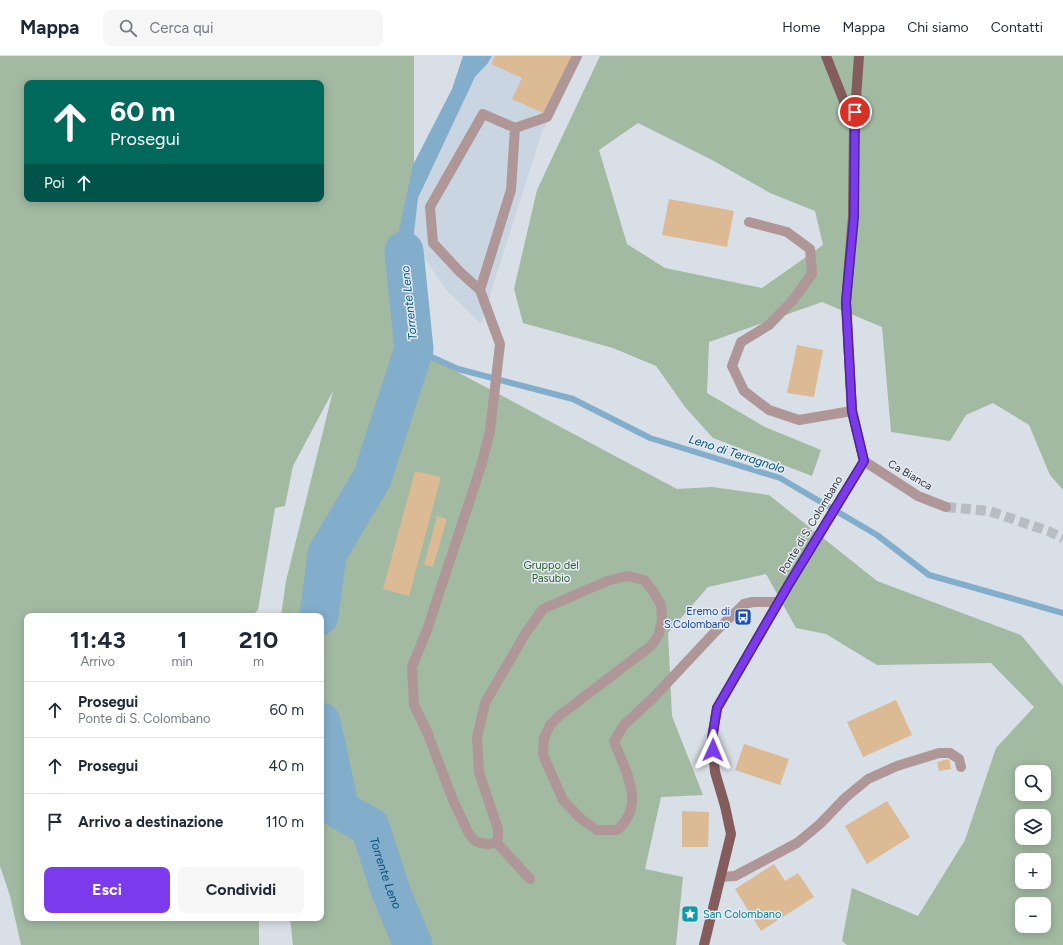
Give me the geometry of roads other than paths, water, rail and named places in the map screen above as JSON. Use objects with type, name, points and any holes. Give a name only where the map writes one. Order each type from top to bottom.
[{"type":"main road","points":[[826,56],[854,126]]},
{"type":"main road","points":[[859,56],[854,126],[854,217],[846,302],[852,411],[864,461]]},
{"type":"main road","name":"Ponte di S. Colombano","points":[[704,945],[731,834],[715,772],[712,739],[717,708],[789,584],[864,461]]},
{"type":"street","points":[[496,842],[489,844],[480,843],[474,840],[468,832],[453,800],[427,732],[414,705],[412,668],[427,630],[482,463],[490,431],[500,344],[480,290],[460,272],[433,243],[430,207],[483,114],[515,128],[547,117],[577,56]]},
{"type":"street","points":[[480,290],[511,190],[515,128]]},
{"type":"street","points":[[748,222],[787,232],[810,249],[812,274],[793,300],[769,325],[741,342],[732,366],[744,391],[770,410],[799,420],[852,411]]},
{"type":"street","name":"Ca Bianca","points":[[864,461],[918,496],[946,507]]},
{"type":"street","points":[[496,842],[498,838],[498,830],[479,772],[477,738],[485,703],[525,634],[543,609],[607,581],[627,576],[644,580],[653,591],[661,605],[662,619],[659,634],[652,645],[559,716],[550,725],[544,738],[543,755],[563,800],[580,818],[597,830],[617,830],[625,823],[630,813],[633,801],[631,786],[614,740],[624,725],[654,697],[714,633],[744,604],[754,602],[779,602]]},
{"type":"street","points":[[721,877],[735,876],[797,844],[868,779],[897,766],[939,753],[950,753],[959,759],[961,767]]},
{"type":"street","points":[[496,842],[530,879]]},
{"type":"water","points":[[463,56],[492,56],[488,63],[475,77],[418,198],[413,241],[422,304],[390,302],[398,236],[413,165],[452,89]]},
{"type":"waterway","name":"Torrente Leno","points":[[319,613],[327,554],[372,478],[414,349],[404,251]]},
{"type":"waterway","name":"Leno di Terragnolo","points":[[414,349],[458,369],[573,399],[650,438],[780,478],[877,535],[929,575],[1063,613]]},
{"type":"waterway","name":"Torrente Leno","points":[[324,736],[340,810],[370,827],[391,892],[413,945]]},
{"type":"tunnel","points":[[946,507],[989,511],[1048,531],[1063,538]]},
{"type":"place","name":"Eremo di S.Colombano","points":[[743,617]]},
{"type":"place","name":"San Colombano","points":[[690,914]]},
{"type":"park label","name":"Gruppo del Pasubio","points":[[551,571]]}]
